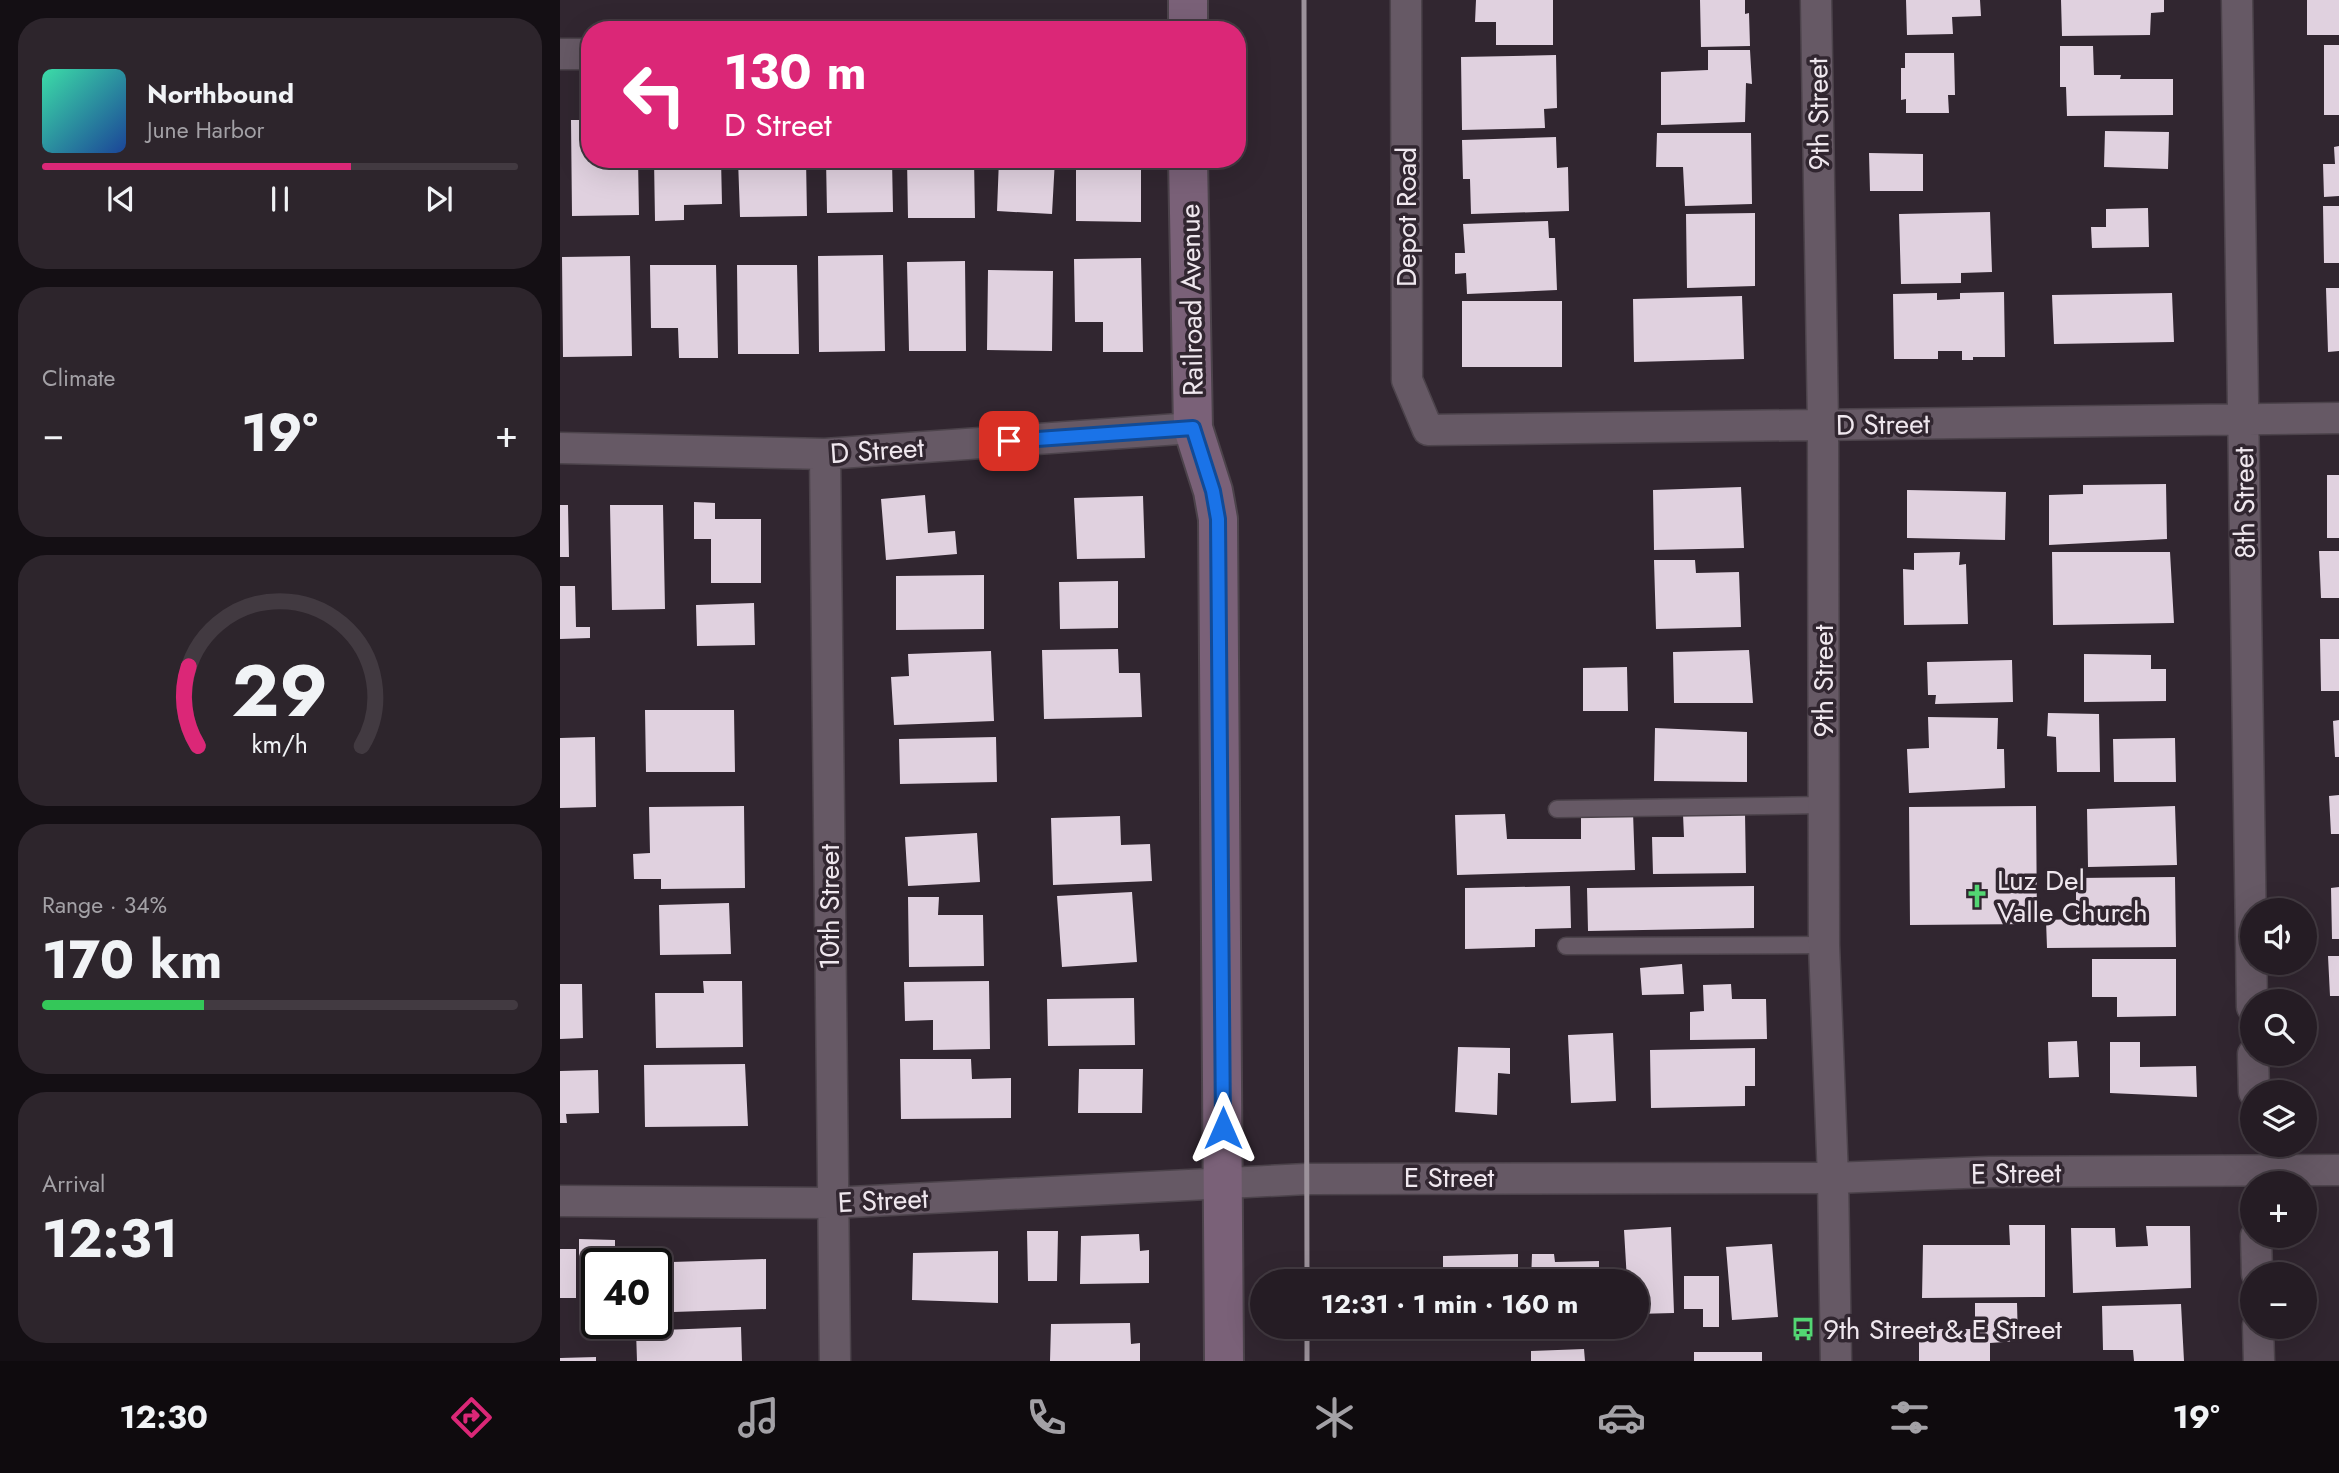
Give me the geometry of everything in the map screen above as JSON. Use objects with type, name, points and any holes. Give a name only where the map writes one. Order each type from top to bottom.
[{"type":"street","points":[[1188,0],[1188,21]]},
{"type":"street","name":"Depot Road","points":[[1406,0],[1407,380],[1428,430]]},
{"type":"street","name":"9th Street","points":[[1816,0],[1823,425],[1824,945],[1833,1178],[1836,1361]]},
{"type":"street","name":"8th Street","points":[[2237,0],[2252,989]]},
{"type":"street","points":[[560,54],[581,54]]},
{"type":"street","name":"Railroad Avenue","points":[[1188,168],[1193,428],[1213,491],[1218,519],[1224,1361]]},
{"type":"street","name":"D Street","points":[[1428,430],[2339,418]]},
{"type":"street","name":"D Street","points":[[560,448],[825,454],[1193,428]]},
{"type":"street","name":"10th Street","points":[[825,454],[831,1203],[835,1361]]},
{"type":"street","name":"E Street","points":[[560,1201],[831,1203],[1223,1183],[1413,1177],[1833,1178],[2255,1166],[2339,1170]]},
{"type":"street","points":[[2258,1339],[2259,1361]]},
{"type":"lane","points":[[1557,809],[1824,805]]},
{"type":"lane","points":[[1566,946],[1824,945]]},
{"type":"building","points":[[1476,0],[1553,0],[1553,45],[1496,45],[1496,22],[1475,22]]},
{"type":"building","points":[[1700,0],[1745,0],[1745,14],[1749,13],[1750,46],[1701,47]]},
{"type":"building","points":[[1906,0],[1980,0],[1981,16],[1952,17],[1953,34],[1907,35]]},
{"type":"building","points":[[2061,0],[2164,0],[2164,12],[2151,13],[2150,35],[2062,36]]},
{"type":"building","points":[[2307,0],[2339,0],[2339,35],[2307,35]]},
{"type":"building","points":[[2324,45],[2339,45],[2339,115],[2324,115]]},
{"type":"building","points":[[2060,46],[2093,46],[2094,75],[2121,75],[2120,79],[2173,79],[2173,115],[2067,116],[2066,87],[2060,87]]},
{"type":"building","points":[[1708,50],[1750,50],[1752,84],[1746,83],[1745,122],[1661,125],[1661,72],[1708,70]]},
{"type":"building","points":[[1905,53],[1954,53],[1955,95],[1948,95],[1949,113],[1906,113],[1906,99],[1901,100],[1901,68],[1905,68]]},
{"type":"building","points":[[1556,55],[1557,108],[1544,109],[1545,128],[1462,130],[1461,57]]},
{"type":"building","points":[[571,120],[581,120],[581,168],[638,168],[639,215],[572,216]]},
{"type":"building","points":[[2105,131],[2169,132],[2168,169],[2104,167]]},
{"type":"building","points":[[1657,133],[1751,133],[1752,204],[1685,206],[1683,167],[1656,167]]},
{"type":"building","points":[[1556,137],[1557,168],[1568,167],[1569,211],[1471,214],[1470,179],[1463,179],[1462,140]]},
{"type":"building","points":[[2339,146],[2339,196],[2324,197],[2323,164],[2335,164],[2334,147]]},
{"type":"building","points":[[1869,153],[1923,154],[1923,191],[1870,191]]},
{"type":"building","points":[[654,168],[721,168],[722,204],[684,205],[684,220],[655,221]]},
{"type":"building","points":[[738,168],[806,168],[807,216],[740,217]]},
{"type":"building","points":[[826,168],[892,168],[893,212],[827,213]]},
{"type":"building","points":[[907,168],[974,168],[975,218],[908,218]]},
{"type":"building","points":[[999,168],[1055,168],[1052,214],[997,211]]},
{"type":"building","points":[[1076,168],[1141,168],[1141,222],[1076,221]]},
{"type":"building","points":[[2323,206],[2339,206],[2339,263],[2324,263]]},
{"type":"building","points":[[2148,208],[2149,247],[2092,248],[2091,227],[2106,227],[2106,209]]},
{"type":"building","points":[[1990,212],[1992,272],[1961,273],[1961,283],[1901,284],[1899,214]]},
{"type":"building","points":[[1755,213],[1755,286],[1687,288],[1686,214]]},
{"type":"building","points":[[1548,221],[1549,238],[1555,238],[1557,290],[1467,294],[1466,273],[1455,274],[1455,253],[1465,253],[1463,224]]},
{"type":"building","points":[[883,255],[885,351],[819,352],[818,256]]},
{"type":"building","points":[[630,256],[632,356],[563,357],[562,257]]},
{"type":"building","points":[[1141,258],[1143,352],[1103,352],[1103,322],[1075,322],[1074,259]]},
{"type":"building","points":[[965,261],[966,351],[909,351],[907,262]]},
{"type":"building","points":[[650,265],[716,265],[718,358],[679,358],[678,328],[651,328]]},
{"type":"building","points":[[737,265],[797,265],[799,354],[738,354]]},
{"type":"building","points":[[988,270],[1053,271],[1052,351],[987,350]]},
{"type":"building","points":[[2326,288],[2339,288],[2339,351],[2328,352]]},
{"type":"building","points":[[2004,292],[2005,357],[1973,357],[1973,360],[1962,360],[1962,351],[1938,351],[1938,359],[1894,359],[1893,294],[1937,293],[1937,300],[1960,299],[1960,293]]},
{"type":"building","points":[[2172,293],[2174,342],[2054,344],[2052,295]]},
{"type":"building","points":[[1742,296],[1744,359],[1634,362],[1633,299]]},
{"type":"building","points":[[1462,301],[1562,301],[1562,367],[1462,367]]},
{"type":"building","points":[[2327,475],[2339,475],[2339,538],[2327,538]]},
{"type":"building","points":[[2166,484],[2167,539],[2049,545],[2049,495],[2083,494],[2083,485]]},
{"type":"building","points":[[1741,487],[1744,548],[1654,550],[1653,490]]},
{"type":"building","points":[[1907,490],[2006,492],[2005,540],[1907,538]]},
{"type":"building","points":[[925,495],[928,533],[955,531],[957,554],[886,560],[881,499]]},
{"type":"building","points":[[1143,496],[1145,558],[1077,559],[1074,498]]},
{"type":"building","points":[[694,502],[715,503],[715,519],[761,519],[761,583],[711,583],[711,539],[694,539]]},
{"type":"building","points":[[560,505],[568,505],[569,557],[560,557]]},
{"type":"building","points":[[610,505],[663,505],[665,609],[612,610]]},
{"type":"building","points":[[2319,551],[2339,551],[2339,598],[2321,598]]},
{"type":"building","points":[[1960,552],[1959,565],[1966,564],[1968,624],[1904,625],[1903,569],[1914,570],[1914,553]]},
{"type":"building","points":[[2052,552],[2170,552],[2174,623],[2053,625]]},
{"type":"building","points":[[1654,560],[1695,560],[1696,573],[1739,572],[1741,627],[1656,629]]},
{"type":"building","points":[[984,575],[984,629],[896,630],[896,576]]},
{"type":"building","points":[[1118,581],[1118,628],[1060,629],[1059,582]]},
{"type":"building","points":[[560,586],[575,586],[576,627],[590,627],[590,638],[560,639]]},
{"type":"building","points":[[754,603],[755,645],[697,646],[696,605]]},
{"type":"building","points":[[2320,639],[2339,639],[2339,691],[2321,691]]},
{"type":"building","points":[[1118,649],[1119,673],[1140,673],[1142,717],[1044,719],[1042,650]]},
{"type":"building","points":[[1749,650],[1753,703],[1674,703],[1673,652]]},
{"type":"building","points":[[991,651],[994,721],[894,725],[891,677],[909,676],[908,654]]},
{"type":"building","points":[[2084,654],[2151,655],[2151,669],[2166,669],[2166,701],[2084,702]]},
{"type":"building","points":[[2012,660],[2013,702],[1935,704],[1936,695],[1928,695],[1927,662]]},
{"type":"building","points":[[1627,667],[1628,711],[1583,711],[1583,668]]},
{"type":"building","points":[[645,710],[734,710],[735,772],[646,772]]},
{"type":"building","points":[[2048,713],[2099,714],[2100,772],[2057,772],[2056,737],[2047,736]]},
{"type":"building","points":[[1928,717],[1998,718],[1997,749],[2004,749],[2005,788],[1909,793],[1907,749],[1929,748]]},
{"type":"building","points":[[2339,720],[2339,757],[2335,757],[2333,721]]},
{"type":"building","points":[[1655,728],[1747,732],[1747,782],[1654,781]]},
{"type":"building","points":[[595,737],[596,807],[560,808],[560,738]]},
{"type":"building","points":[[996,737],[997,782],[900,784],[899,739]]},
{"type":"building","points":[[2175,738],[2176,782],[2114,782],[2113,739]]},
{"type":"building","points":[[2339,795],[2339,834],[2331,834],[2329,796]]},
{"type":"building","points":[[744,806],[745,888],[661,889],[661,879],[634,879],[633,854],[650,853],[649,807]]},
{"type":"building","points":[[2036,806],[2037,924],[1910,925],[1909,807]]},
{"type":"building","points":[[2175,806],[2177,865],[2088,867],[2087,809]]},
{"type":"building","points":[[1581,812],[1633,812],[1635,870],[1457,875],[1455,815],[1505,814],[1507,839],[1581,839]]},
{"type":"building","points":[[1745,813],[1746,873],[1653,874],[1652,837],[1684,837],[1683,814]]},
{"type":"building","points":[[1120,816],[1121,845],[1150,844],[1152,881],[1053,885],[1051,818]]},
{"type":"building","points":[[977,833],[980,882],[908,886],[905,837]]},
{"type":"building","points":[[2175,877],[2176,947],[2047,948],[2046,920],[2076,919],[2076,878]]},
{"type":"building","points":[[1570,886],[1571,928],[1535,929],[1535,947],[1465,949],[1465,888]]},
{"type":"building","points":[[1754,886],[1754,928],[1588,931],[1587,888]]},
{"type":"building","points":[[2339,887],[2339,939],[2332,939],[2331,888]]},
{"type":"building","points":[[1132,892],[1137,962],[1062,967],[1057,896]]},
{"type":"building","points":[[908,897],[939,897],[938,915],[983,915],[984,966],[909,967]]},
{"type":"building","points":[[729,903],[731,954],[660,955],[659,905]]},
{"type":"building","points":[[2328,956],[2339,956],[2339,996],[2330,996]]},
{"type":"building","points":[[2092,959],[2176,959],[2176,1016],[2117,1017],[2117,997],[2092,997]]},
{"type":"building","points":[[1682,964],[1684,994],[1642,995],[1640,968]]},
{"type":"building","points":[[703,981],[742,981],[743,1047],[656,1048],[655,993],[704,993]]},
{"type":"building","points":[[989,981],[990,1049],[933,1050],[933,1020],[905,1021],[904,982]]},
{"type":"building","points":[[560,984],[582,984],[583,1038],[560,1039]]},
{"type":"building","points":[[1731,984],[1732,999],[1766,999],[1767,1039],[1690,1040],[1690,1012],[1704,1011],[1703,985]]},
{"type":"building","points":[[1134,998],[1135,1045],[1048,1046],[1047,999]]},
{"type":"building","points":[[1613,1033],[1616,1101],[1571,1103],[1568,1035]]},
{"type":"building","points":[[2077,1041],[2079,1077],[2049,1078],[2048,1042]]},
{"type":"building","points":[[2110,1042],[2140,1042],[2140,1067],[2196,1066],[2197,1097],[2110,1093]]},
{"type":"building","points":[[1458,1047],[1510,1048],[1510,1074],[1498,1073],[1497,1115],[1455,1112]]},
{"type":"building","points":[[1755,1048],[1755,1086],[1745,1086],[1745,1106],[1651,1108],[1650,1050]]},
{"type":"building","points":[[900,1059],[971,1059],[972,1079],[1011,1078],[1011,1118],[901,1119]]},
{"type":"building","points":[[745,1064],[748,1126],[645,1127],[644,1065]]},
{"type":"building","points":[[1079,1069],[1143,1069],[1142,1113],[1078,1113]]},
{"type":"building","points":[[598,1070],[599,1113],[566,1114],[567,1123],[560,1123],[560,1071]]},
{"type":"building","points":[[2009,1225],[2045,1225],[2045,1297],[1922,1298],[1923,1245],[2010,1245]]},
{"type":"building","points":[[2146,1226],[2190,1226],[2191,1288],[2073,1293],[2071,1228],[2115,1228],[2116,1247],[2148,1246]]},
{"type":"building","points":[[1671,1227],[1674,1313],[1649,1314],[1649,1269],[1626,1269],[1624,1230]]},
{"type":"building","points":[[1027,1231],[1058,1231],[1057,1281],[1028,1281]]},
{"type":"building","points":[[1139,1234],[1140,1251],[1149,1250],[1149,1283],[1080,1284],[1081,1236]]},
{"type":"building","points":[[579,1239],[615,1240],[615,1248],[581,1248],[579,1285]]},
{"type":"building","points":[[1772,1244],[1778,1317],[1732,1320],[1726,1247]]},
{"type":"building","points":[[560,1249],[576,1249],[576,1298],[560,1298]]},
{"type":"building","points":[[998,1251],[998,1303],[912,1300],[913,1253]]},
{"type":"building","points":[[1518,1254],[1518,1269],[1443,1269],[1443,1256]]},
{"type":"building","points":[[1532,1254],[1554,1254],[1555,1262],[1599,1261],[1599,1269],[1531,1269]]},
{"type":"building","points":[[766,1259],[766,1309],[673,1312],[672,1262]]},
{"type":"building","points":[[1684,1276],[1719,1276],[1719,1327],[1703,1327],[1703,1309],[1684,1309]]},
{"type":"building","points":[[1975,1303],[2017,1303],[2018,1341],[1990,1343],[1990,1361],[1919,1361],[1919,1341],[1928,1341],[1927,1329],[1975,1329]]},
{"type":"building","points":[[2181,1304],[2184,1361],[2134,1361],[2133,1350],[2103,1350],[2102,1306]]},
{"type":"building","points":[[1130,1323],[1131,1344],[1140,1343],[1140,1361],[1050,1361],[1051,1324]]},
{"type":"building","points":[[741,1327],[742,1361],[637,1361],[636,1339],[672,1339],[672,1330]]},
{"type":"building","points":[[1584,1349],[1585,1361],[1531,1361],[1531,1351]]},
{"type":"building","points":[[1694,1352],[1762,1352],[1762,1361],[1694,1361]]},
{"type":"building","points":[[596,1357],[596,1361],[560,1361],[560,1358]]},
{"type":"railway","points":[[1304,0],[1307,1269]]},
{"type":"railway","points":[[1307,1339],[1307,1361]]},
{"type":"place","name":"Luz Del Valle Church","points":[[1977,896]]},
{"type":"place","name":"9th Street & E Street","points":[[1803,1329]]},
{"type":"route","points":[[1009,441],[1193,428],[1213,491],[1218,519],[1223,1128]]}]
